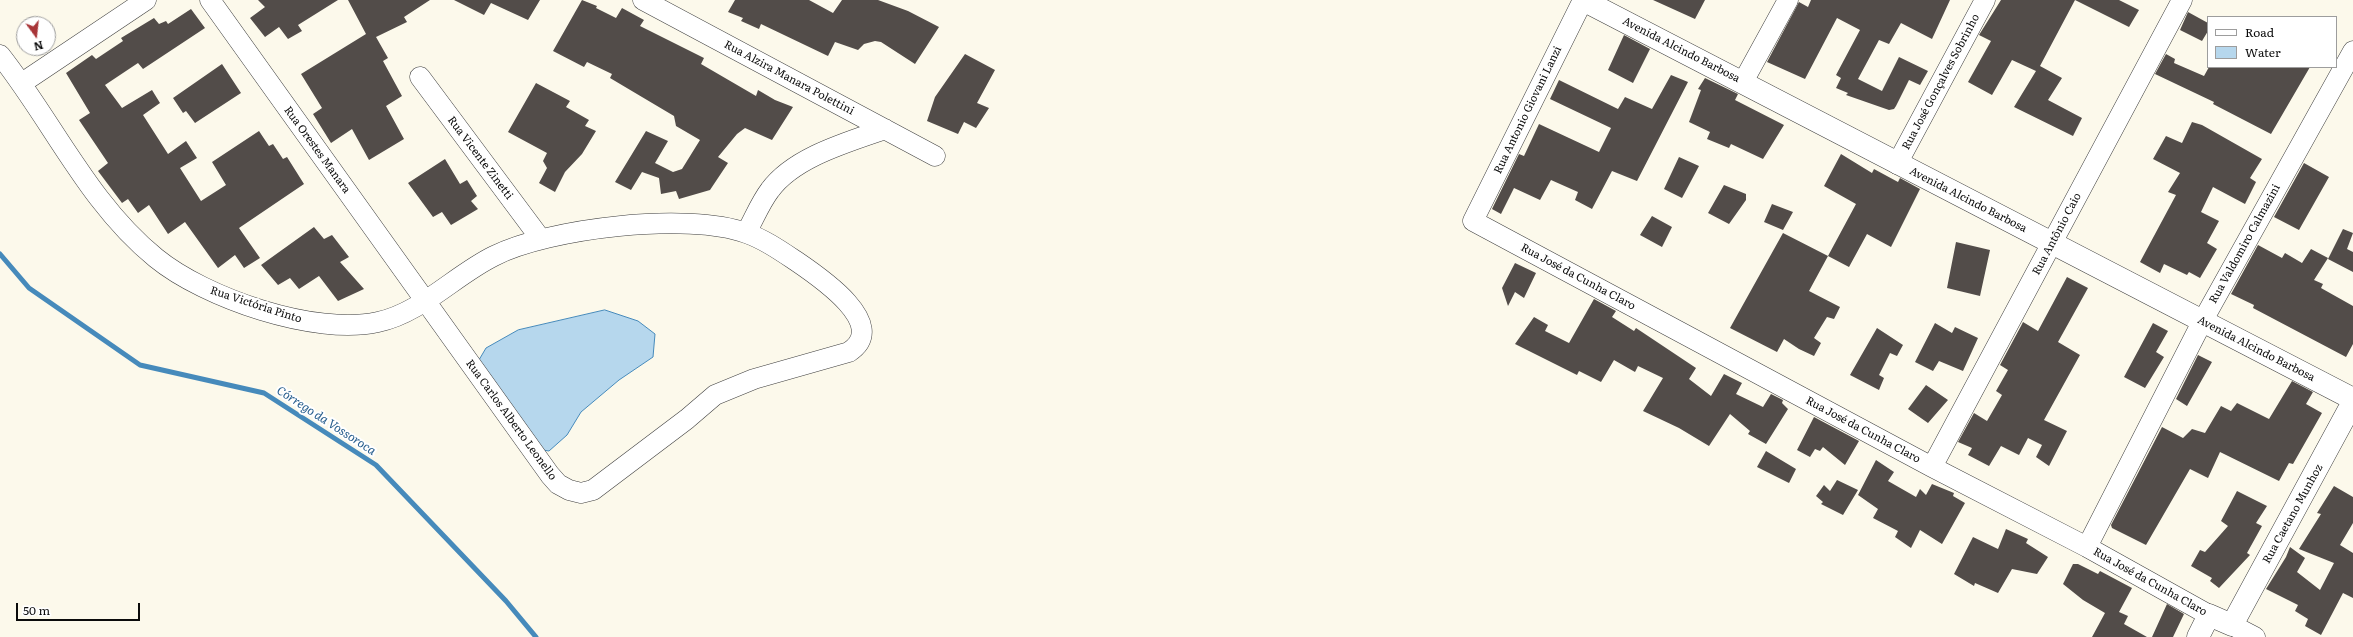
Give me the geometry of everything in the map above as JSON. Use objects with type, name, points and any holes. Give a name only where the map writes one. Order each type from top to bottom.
[{"type":"street","points":[[22,83],[146,0]]},
{"type":"street","name":"Rua Orestes Manara","points":[[210,0],[425,300]]},
{"type":"street","name":"Rua Alzira Manara Polettini","points":[[643,0],[935,156]]},
{"type":"street","name":"Avenida Alcindo Barbosa","points":[[1583,0],[2353,399]]},
{"type":"street","name":"Rua Antonio Giovani Lanzi","points":[[1473,221],[1583,0]]},
{"type":"street","points":[[1743,82],[1788,0]]},
{"type":"street","name":"Rua José Gonçalves Sobrinho","points":[[1897,164],[1985,0]]},
{"type":"street","name":"Rua Antônio Caio","points":[[1932,467],[2182,0]]},
{"type":"street","name":"Rua Valdomiro Calmazini","points":[[2088,547],[2202,322],[2353,51]]},
{"type":"street","name":"Rua Victória Pinto","points":[[0,55],[22,83],[105,207],[149,252],[177,275],[243,303],[314,323],[336,326],[361,325],[389,319],[425,300],[473,267],[495,255],[540,238],[597,228],[676,224],[726,228],[746,233],[768,243],[829,286],[851,307],[860,323],[862,335],[859,344],[849,352]]},
{"type":"street","name":"Rua Vicente Zinetti","points":[[420,77],[540,238]]},
{"type":"street","points":[[746,233],[769,190],[788,172],[828,150],[885,129]]},
{"type":"street","name":"Rua José da Cunha Claro","points":[[1473,221],[1932,467],[2088,547],[2209,615],[2255,637]]},
{"type":"street","name":"Rua Carlos Alberto Leonello","points":[[425,300],[550,475],[564,489],[574,492],[587,492],[603,484],[715,395],[754,379],[849,352]]},
{"type":"street","name":"Rua Caetano Munhoz","points":[[2232,625],[2353,402]]},
{"type":"street","points":[[2198,637],[2209,615]]},
{"type":"water","points":[[605,310],[638,321],[655,334],[653,357],[619,380],[581,412],[567,435],[549,451],[536,449],[476,365],[486,348],[518,330]]},
{"type":"building","points":[[258,0],[338,0],[298,25],[302,31],[288,39],[279,27],[265,37],[250,18],[265,7]]},
{"type":"building","points":[[348,0],[430,0],[404,17],[407,22],[376,37],[388,58],[383,61],[402,96],[386,106],[404,139],[369,160],[352,129],[331,143],[313,114],[322,108],[301,74],[366,34]]},
{"type":"building","points":[[454,0],[540,0],[528,20],[491,3],[484,15]]},
{"type":"building","points":[[582,0],[597,6],[596,8],[616,18],[622,8],[644,20],[640,26],[704,58],[701,64],[756,96],[758,90],[775,100],[793,107],[772,140],[745,128],[737,134],[718,157],[728,163],[710,190],[679,199],[676,191],[661,194],[659,178],[642,172],[631,190],[615,182],[646,131],[668,141],[655,163],[673,172],[682,169],[700,140],[676,126],[674,116],[610,78],[612,74],[587,62],[584,67],[553,51]]},
{"type":"building","points":[[735,0],[809,0],[833,13],[842,0],[878,0],[908,11],[939,27],[915,64],[881,42],[875,41],[864,44],[858,50],[835,42],[828,56],[761,24],[759,29],[741,21],[743,18],[728,12]]},
{"type":"building","points":[[1653,0],[1705,0],[1695,19]]},
{"type":"building","points":[[1811,0],[1950,0],[1932,39],[1901,23],[1889,44],[1879,40],[1858,79],[1882,91],[1899,57],[1928,71],[1920,85],[1909,80],[1894,109],[1889,110],[1846,95],[1848,93],[1836,88],[1841,78],[1836,75],[1860,30],[1837,18],[1805,79],[1767,62],[1799,2],[1808,7]]},
{"type":"building","points":[[2001,0],[2075,0],[2040,66],[2062,78],[2048,100],[2082,118],[2073,136],[2014,107],[2036,71],[2012,60],[1992,95],[1968,82],[1991,41],[1979,35]]},
{"type":"building","points":[[2075,0],[2119,0],[2139,10],[2129,27]]},
{"type":"building","points":[[191,9],[205,28],[143,69],[138,63],[105,85],[122,108],[152,90],[160,103],[143,115],[168,154],[186,141],[197,158],[180,168],[201,201],[226,185],[212,162],[259,131],[269,146],[273,144],[283,159],[287,157],[304,184],[239,228],[260,258],[244,268],[235,255],[218,268],[185,222],[168,234],[149,205],[138,213],[128,199],[122,203],[98,171],[108,163],[79,120],[90,113],[66,73],[92,55],[96,59],[123,41],[121,38],[154,18],[159,24],[166,21],[168,24]]},
{"type":"building","points":[[2188,12],[2207,22],[2207,33],[2202,41],[2180,30]]},
{"type":"building","points":[[1624,35],[1650,49],[1633,83],[1608,70]]},
{"type":"building","points":[[965,54],[995,70],[977,103],[989,108],[976,128],[964,122],[958,134],[927,121],[935,97]]},
{"type":"building","points":[[2166,54],[2175,59],[2174,63],[2204,76],[2208,68],[2309,68],[2271,134],[2213,104],[2214,102],[2155,74]]},
{"type":"building","points":[[222,64],[241,93],[195,123],[186,111],[183,113],[173,98]]},
{"type":"building","points":[[1671,75],[1688,82],[1637,181],[1612,171],[1592,209],[1575,200],[1578,192],[1551,180],[1540,200],[1514,188],[1501,214],[1492,209],[1519,154],[1524,156],[1539,124],[1599,152],[1611,128],[1550,99],[1559,80],[1618,109],[1625,97],[1652,109]]},
{"type":"building","points":[[1705,78],[1738,94],[1735,100],[1784,125],[1763,159],[1731,144],[1729,148],[1707,139],[1710,132],[1689,122],[1701,90],[1698,89]]},
{"type":"building","points":[[536,83],[570,101],[566,107],[589,120],[585,126],[596,131],[582,154],[565,172],[555,192],[539,183],[547,168],[543,161],[547,153],[508,132]]},
{"type":"building","points":[[2192,122],[2202,125],[2262,159],[2250,178],[2256,182],[2245,204],[2213,187],[2201,212],[2219,221],[2207,243],[2217,249],[2200,278],[2189,272],[2187,275],[2164,264],[2160,273],[2140,262],[2176,195],[2168,192],[2180,173],[2153,159],[2166,136],[2182,143]]},
{"type":"building","points":[[1841,154],[1872,173],[1874,169],[1898,182],[1900,178],[1920,189],[1891,247],[1867,234],[1849,267],[1828,256],[1856,204],[1824,186]]},
{"type":"building","points":[[1679,157],[1699,166],[1682,198],[1664,189]]},
{"type":"building","points":[[445,159],[460,184],[467,180],[477,196],[471,201],[478,209],[451,225],[442,212],[433,217],[408,183]]},
{"type":"building","points":[[2304,163],[2329,177],[2299,230],[2274,217]]},
{"type":"building","points":[[1724,185],[1746,194],[1746,200],[1729,224],[1708,213]]},
{"type":"building","points":[[1772,204],[1793,212],[1783,230],[1764,222]]},
{"type":"building","points":[[1652,216],[1672,227],[1662,247],[1640,235]]},
{"type":"building","points":[[314,227],[324,239],[332,235],[349,257],[340,262],[364,289],[338,301],[319,276],[299,289],[290,278],[278,285],[261,265]]},
{"type":"building","points":[[2343,229],[2353,233],[2347,249],[2353,252],[2353,272],[2328,259]]},
{"type":"building","points":[[1783,233],[1828,256],[1809,291],[1840,307],[1834,319],[1827,317],[1814,338],[1821,343],[1814,356],[1799,349],[1784,339],[1777,352],[1730,328]]},
{"type":"building","points":[[1956,242],[1990,250],[1980,296],[1947,288]]},
{"type":"building","points":[[2258,245],[2282,258],[2285,253],[2302,263],[2311,249],[2328,258],[2314,280],[2323,284],[2321,288],[2353,306],[2353,344],[2346,357],[2253,308],[2254,305],[2231,294]]},
{"type":"building","points":[[1515,263],[1536,273],[1524,298],[1515,292],[1508,306],[1502,288]]},
{"type":"building","points":[[2067,277],[2088,288],[2058,342],[2080,355],[2044,420],[2067,431],[2049,466],[2036,457],[2042,445],[2028,438],[2019,455],[2001,446],[1989,466],[1968,455],[1972,448],[1958,442],[1974,413],[1987,421],[2002,395],[1996,391],[2008,370],[2000,365],[2023,322],[2038,331]]},
{"type":"building","points":[[1594,299],[1616,311],[1612,317],[1634,331],[1636,328],[1696,368],[1689,379],[1711,396],[1724,374],[1742,383],[1736,394],[1763,407],[1771,394],[1783,400],[1782,403],[1788,409],[1766,444],[1748,434],[1750,431],[1730,414],[1709,446],[1679,428],[1643,411],[1663,378],[1638,366],[1635,372],[1614,360],[1601,382],[1579,371],[1577,375],[1515,344],[1534,317],[1548,325],[1545,331],[1569,343]]},
{"type":"building","points":[[1935,323],[1952,333],[1955,327],[1978,338],[1963,371],[1939,361],[1933,371],[1915,362]]},
{"type":"building","points":[[2153,323],[2168,331],[2156,352],[2164,357],[2145,388],[2124,377]]},
{"type":"building","points":[[1877,328],[1903,345],[1897,356],[1890,353],[1879,375],[1884,378],[1879,390],[1850,375]]},
{"type":"building","points":[[2198,355],[2212,362],[2187,406],[2176,399]]},
{"type":"building","points":[[2292,381],[2313,392],[2306,404],[2322,413],[2293,464],[2289,463],[2279,481],[2220,452],[2208,478],[2190,469],[2146,545],[2112,528],[2111,525],[2162,427],[2183,438],[2192,429],[2205,433],[2221,406],[2231,411],[2237,403],[2269,419]]},
{"type":"building","points":[[1926,385],[1948,400],[1928,423],[1908,409]]},
{"type":"building","points":[[1814,417],[1859,441],[1845,465],[1823,447],[1820,451],[1815,449],[1810,457],[1797,450]]},
{"type":"building","points":[[1766,451],[1796,469],[1789,483],[1757,467]]},
{"type":"building","points":[[1876,460],[1894,472],[1888,481],[1916,497],[1920,489],[1926,495],[1932,484],[1954,493],[1953,496],[1965,503],[1942,544],[1920,530],[1911,548],[1895,537],[1898,531],[1873,518],[1878,509],[1858,495]]},
{"type":"building","points":[[1837,480],[1858,490],[1843,515],[1821,504],[1823,502],[1816,496],[1824,485],[1830,491]]},
{"type":"building","points":[[2334,486],[2353,497],[2353,523],[2340,545],[2353,553],[2353,598],[2343,593],[2321,635],[2305,626],[2308,619],[2295,611],[2298,605],[2266,589],[2286,557],[2290,547],[2305,558],[2297,572],[2320,590],[2334,563],[2299,549],[2321,514],[2317,513]]},
{"type":"building","points":[[2237,491],[2267,506],[2256,523],[2262,526],[2247,553],[2250,555],[2219,588],[2210,581],[2212,578],[2191,566],[2200,550],[2205,552],[2228,526],[2221,521]]},
{"type":"building","points":[[2006,529],[2028,539],[2026,543],[2048,557],[2037,574],[2012,569],[1998,593],[1975,583],[1974,586],[1954,574],[1973,537],[1998,549]]},
{"type":"building","points":[[2073,564],[2078,564],[2098,574],[2100,571],[2132,588],[2119,612],[2128,616],[2124,624],[2147,637],[2092,637],[2105,613],[2083,600],[2063,584]]},
{"type":"building","points":[[2167,604],[2184,614],[2173,637],[2152,637]]},
{"type":"waterway","name":"Córrego da Vossoroca","points":[[0,254],[29,288],[140,365],[264,393],[376,465],[506,601],[536,637]]}]
